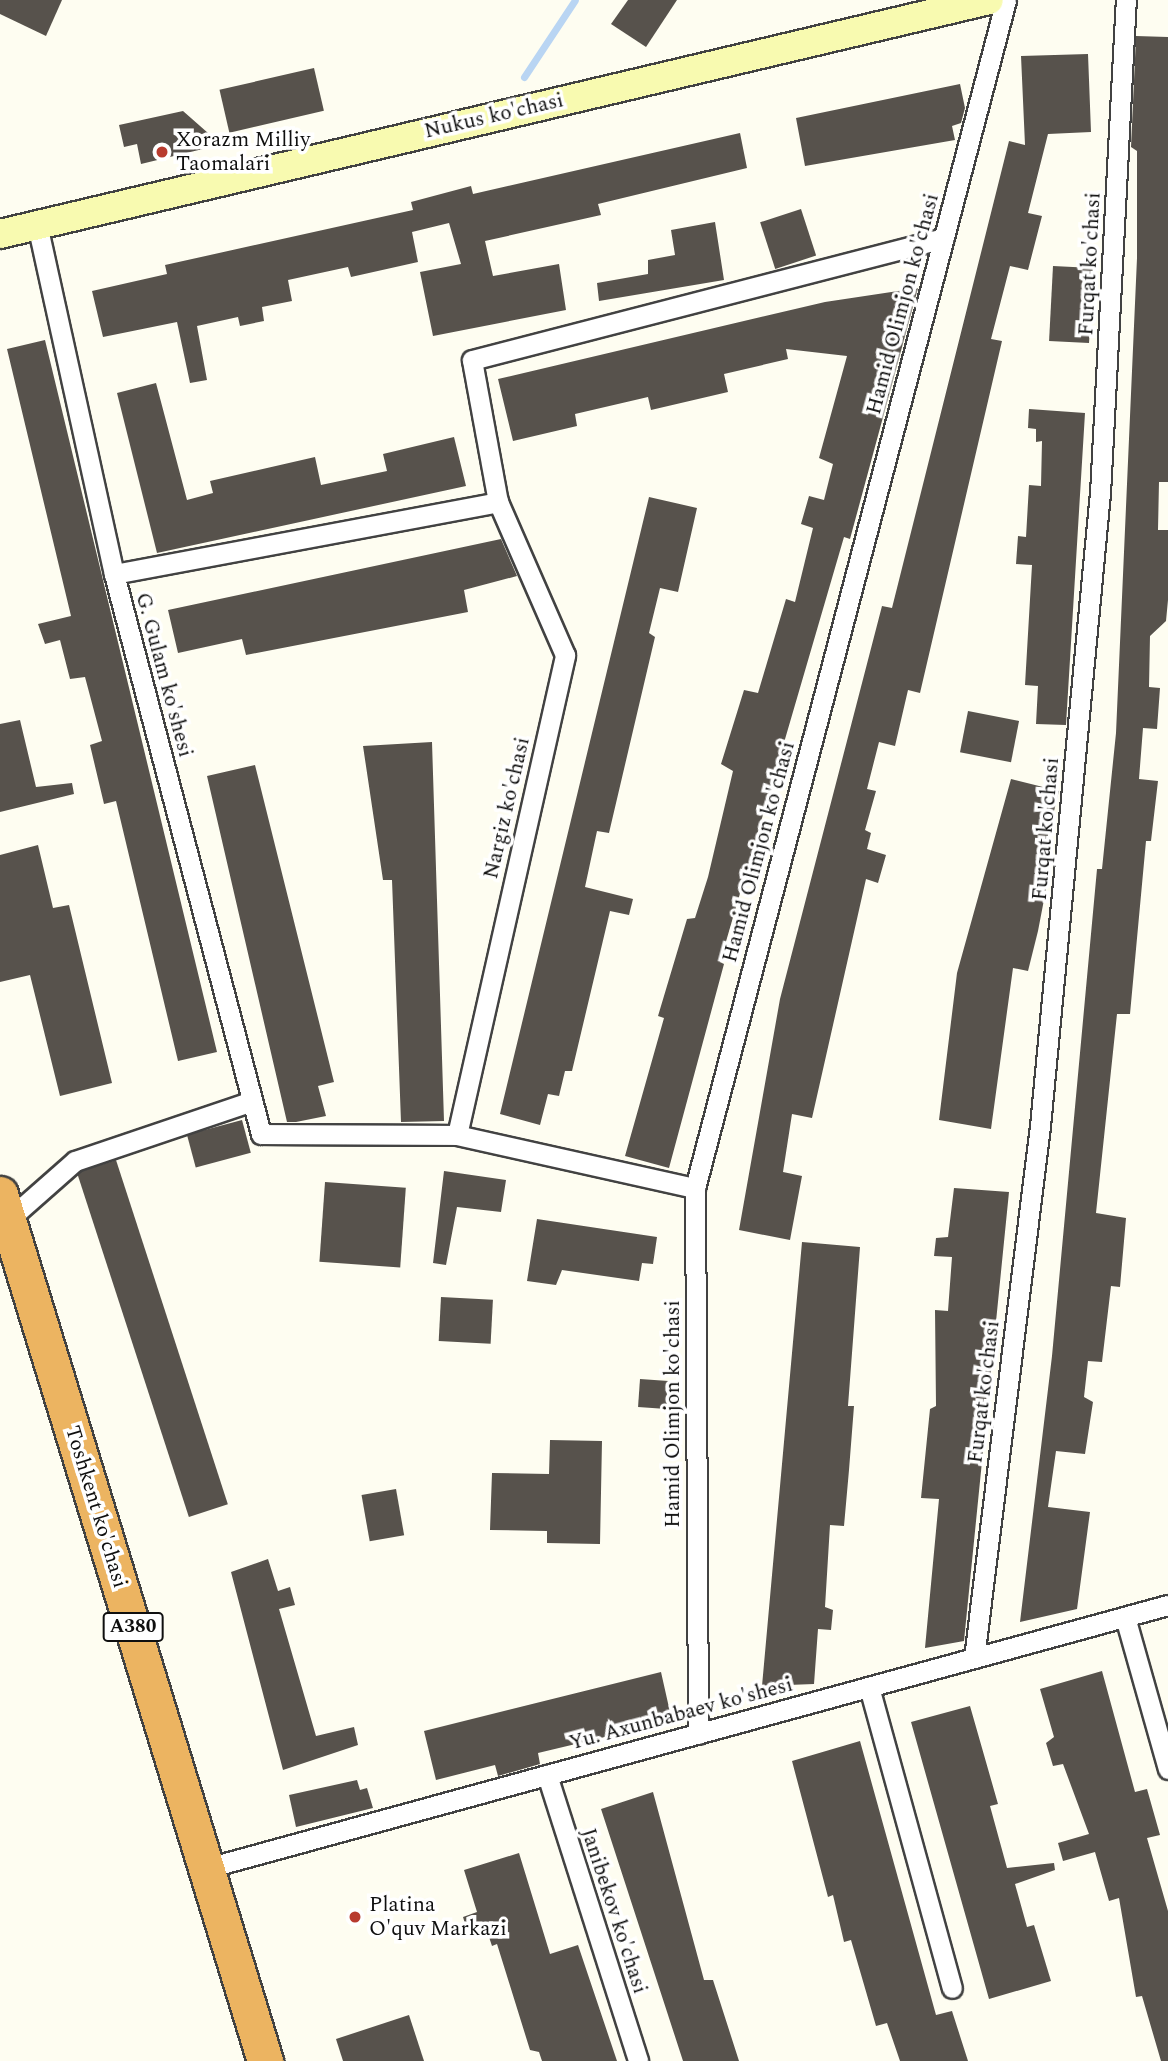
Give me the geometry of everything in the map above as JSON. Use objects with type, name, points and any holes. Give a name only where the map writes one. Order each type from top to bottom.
[{"type":"highway","name":"Toshkent ko'chasi","points":[[4,1207],[265,2061]]},
{"type":"main road","name":"Nukus ko'chasi","points":[[0,234],[989,0]]},
{"type":"street","name":"Hamid Olimjon ko'chasi","points":[[698,1734],[695,1188],[1006,0]]},
{"type":"street","name":"Furqat ko'chasi","points":[[974,1658],[1040,1126],[1100,493],[1126,0]]},
{"type":"street","name":"G. Gulam ko'shesi","points":[[37,224],[114,574],[261,1134],[457,1135]]},
{"type":"street","name":"Nargiz ko'chasi","points":[[457,1135],[565,655],[498,502],[472,360],[943,238]]},
{"type":"street","points":[[114,574],[498,502]]},
{"type":"street","points":[[4,1207],[75,1161],[252,1101]]},
{"type":"street","points":[[457,1135],[695,1188]]},
{"type":"street","name":"Yu. Axunbabaev ko'shesi","points":[[207,1868],[1168,1605]]},
{"type":"street","points":[[1125,1617],[1168,1769]]},
{"type":"street","points":[[869,1687],[952,1988]]},
{"type":"street","name":"Janibekov ko'chasi","points":[[547,1775],[638,2061]]},
{"type":"building","points":[[0,0],[62,0],[46,36],[0,14]]},
{"type":"building","points":[[628,0],[677,0],[646,47],[611,24]]},
{"type":"building","points":[[1136,36],[1168,37],[1168,482],[1159,482],[1158,530],[1168,530],[1168,600],[1166,621],[1150,636],[1149,687],[1160,688],[1157,729],[1143,728],[1139,779],[1158,781],[1151,841],[1146,841],[1130,1014],[1117,1014],[1096,1213],[1126,1218],[1120,1287],[1111,1286],[1102,1362],[1088,1361],[1084,1397],[1093,1402],[1085,1454],[1056,1451],[1048,1507],[1090,1512],[1077,1609],[1020,1622],[1052,1356],[1097,869],[1102,869],[1116,733],[1137,258],[1137,151],[1131,147]]},
{"type":"building","points":[[1088,54],[1091,132],[1048,134],[1028,213],[1042,216],[1028,270],[1010,266],[991,339],[1002,341],[920,693],[908,690],[895,746],[879,742],[867,789],[876,791],[865,830],[871,833],[867,849],[886,855],[878,883],[866,879],[812,1118],[792,1114],[783,1172],[802,1176],[790,1240],[739,1230],[780,999],[882,606],[892,608],[1009,141],[1025,145],[1021,56]]},
{"type":"building","points":[[314,68],[324,111],[229,133],[219,90]]},
{"type":"building","points":[[960,84],[965,108],[961,123],[952,126],[955,140],[805,166],[796,118]]},
{"type":"building","points":[[183,111],[208,133],[211,147],[141,164],[137,144],[124,147],[119,125]]},
{"type":"building","points":[[740,133],[747,168],[598,204],[601,215],[485,241],[493,276],[559,264],[566,310],[433,336],[420,272],[461,264],[449,223],[412,232],[418,262],[351,277],[348,267],[288,280],[292,301],[262,307],[264,321],[240,326],[238,317],[197,326],[207,380],[190,383],[177,322],[103,337],[92,291],[167,274],[165,265],[413,210],[411,202],[471,186],[473,194]]},
{"type":"building","points":[[801,209],[816,256],[775,269],[760,222]]},
{"type":"building","points":[[715,222],[724,280],[599,301],[597,283],[648,274],[648,260],[675,255],[671,230]]},
{"type":"building","points":[[1053,266],[1093,268],[1089,343],[1049,341]]},
{"type":"building","points":[[918,288],[850,539],[844,537],[720,962],[724,964],[669,1168],[625,1156],[664,1018],[658,1016],[687,919],[695,918],[708,877],[733,771],[721,764],[744,690],[758,693],[786,599],[795,602],[813,528],[801,524],[809,496],[824,500],[833,464],[819,458],[847,356],[786,349],[788,359],[724,374],[728,392],[651,410],[648,397],[575,414],[577,426],[513,441],[498,379],[825,302]]},
{"type":"building","points":[[45,340],[217,1052],[178,1061],[116,801],[104,804],[90,745],[102,741],[85,677],[70,679],[60,640],[45,644],[38,624],[71,616],[7,349]]},
{"type":"building","points":[[156,383],[187,500],[213,493],[210,481],[315,457],[321,485],[387,471],[383,454],[454,437],[466,486],[157,553],[117,393]]},
{"type":"building","points":[[1029,409],[1085,413],[1066,725],[1036,724],[1038,686],[1025,685],[1032,565],[1016,564],[1018,536],[1026,537],[1029,485],[1041,486],[1042,441],[1036,442],[1036,429],[1028,428]]},
{"type":"building","points":[[649,497],[697,508],[678,592],[660,588],[649,633],[655,637],[609,833],[597,831],[585,887],[633,899],[629,915],[610,911],[572,1071],[565,1071],[559,1096],[548,1094],[540,1125],[500,1114]]},
{"type":"building","points":[[501,539],[517,576],[464,590],[468,612],[246,655],[242,639],[178,653],[168,610]]},
{"type":"building","points":[[968,711],[1019,721],[1011,762],[960,752]]},
{"type":"building","points":[[20,720],[36,787],[72,783],[74,794],[0,812],[0,724]]},
{"type":"building","points":[[432,742],[444,1121],[401,1122],[392,880],[383,880],[363,746]]},
{"type":"building","points":[[255,765],[334,1082],[318,1086],[326,1116],[296,1122],[287,1122],[207,776]]},
{"type":"building","points":[[1011,779],[1059,791],[1037,879],[1047,884],[1028,971],[1013,968],[991,1129],[939,1120],[957,973]]},
{"type":"building","points":[[38,845],[53,908],[69,905],[112,1083],[60,1096],[30,975],[0,982],[0,855]]},
{"type":"building","points":[[242,1120],[251,1153],[196,1168],[187,1135]]},
{"type":"building","points":[[116,1160],[228,1504],[189,1517],[77,1173]]},
{"type":"building","points":[[444,1171],[506,1180],[501,1212],[457,1207],[446,1265],[433,1263]]},
{"type":"building","points":[[325,1182],[406,1188],[400,1267],[319,1262]]},
{"type":"building","points":[[954,1188],[1009,1192],[964,1641],[925,1648],[939,1499],[921,1498],[930,1409],[936,1406],[935,1310],[948,1311],[952,1257],[934,1256],[936,1238],[948,1237]]},
{"type":"building","points":[[537,1219],[657,1237],[653,1264],[642,1263],[639,1281],[562,1270],[556,1285],[527,1281]]},
{"type":"building","points":[[802,1242],[860,1247],[848,1406],[854,1406],[844,1526],[830,1525],[825,1607],[833,1610],[831,1630],[818,1629],[814,1684],[762,1686]]},
{"type":"building","points":[[441,1297],[493,1300],[491,1344],[439,1341]]},
{"type":"building","points":[[640,1379],[679,1382],[677,1410],[638,1407]]},
{"type":"building","points":[[550,1440],[602,1441],[600,1544],[547,1543],[547,1531],[490,1530],[492,1473],[549,1474]]},
{"type":"building","points":[[396,1489],[404,1535],[370,1541],[362,1495]]},
{"type":"building","points":[[268,1559],[278,1591],[290,1587],[295,1605],[279,1609],[316,1736],[354,1727],[358,1745],[283,1770],[231,1572]]},
{"type":"building","points":[[1102,1671],[1135,1792],[1147,1789],[1160,1835],[1147,1838],[1168,1911],[1168,2061],[1161,2061],[1142,1996],[1136,1997],[1119,1898],[1109,1901],[1095,1852],[1063,1861],[1058,1843],[1089,1834],[1063,1764],[1053,1766],[1046,1743],[1054,1737],[1040,1689]]},
{"type":"building","points":[[661,1672],[672,1721],[538,1753],[540,1764],[498,1776],[495,1765],[436,1780],[424,1731]]},
{"type":"building","points":[[970,1706],[998,1804],[990,1806],[1007,1868],[1054,1863],[1055,1870],[1015,1884],[1027,1927],[1034,1925],[1051,1981],[989,1999],[911,1722]]},
{"type":"building","points":[[860,1741],[936,2015],[952,2011],[968,2061],[900,2061],[887,2023],[876,2026],[851,1940],[844,1942],[833,1895],[828,1897],[792,1761]]},
{"type":"building","points":[[357,1780],[360,1790],[367,1788],[373,1808],[296,1827],[289,1795]]},
{"type":"building","points":[[653,1792],[704,1980],[713,1980],[739,2061],[683,2061],[601,1809]]},
{"type":"building","points":[[519,1853],[550,1954],[578,1945],[617,2061],[542,2061],[539,2052],[530,2050],[497,1944],[492,1946],[487,1931],[469,1937],[463,1917],[477,1912],[464,1870]]},
{"type":"building","points":[[409,2015],[424,2061],[343,2061],[336,2039]]},
{"type":"waterway","points":[[524,77],[575,0]]},
{"type":"place","name":"Xorazm Milliy Taomalari","points":[[162,152]]},
{"type":"place","name":"Platina O'quv Markazi","points":[[355,1917]]}]
